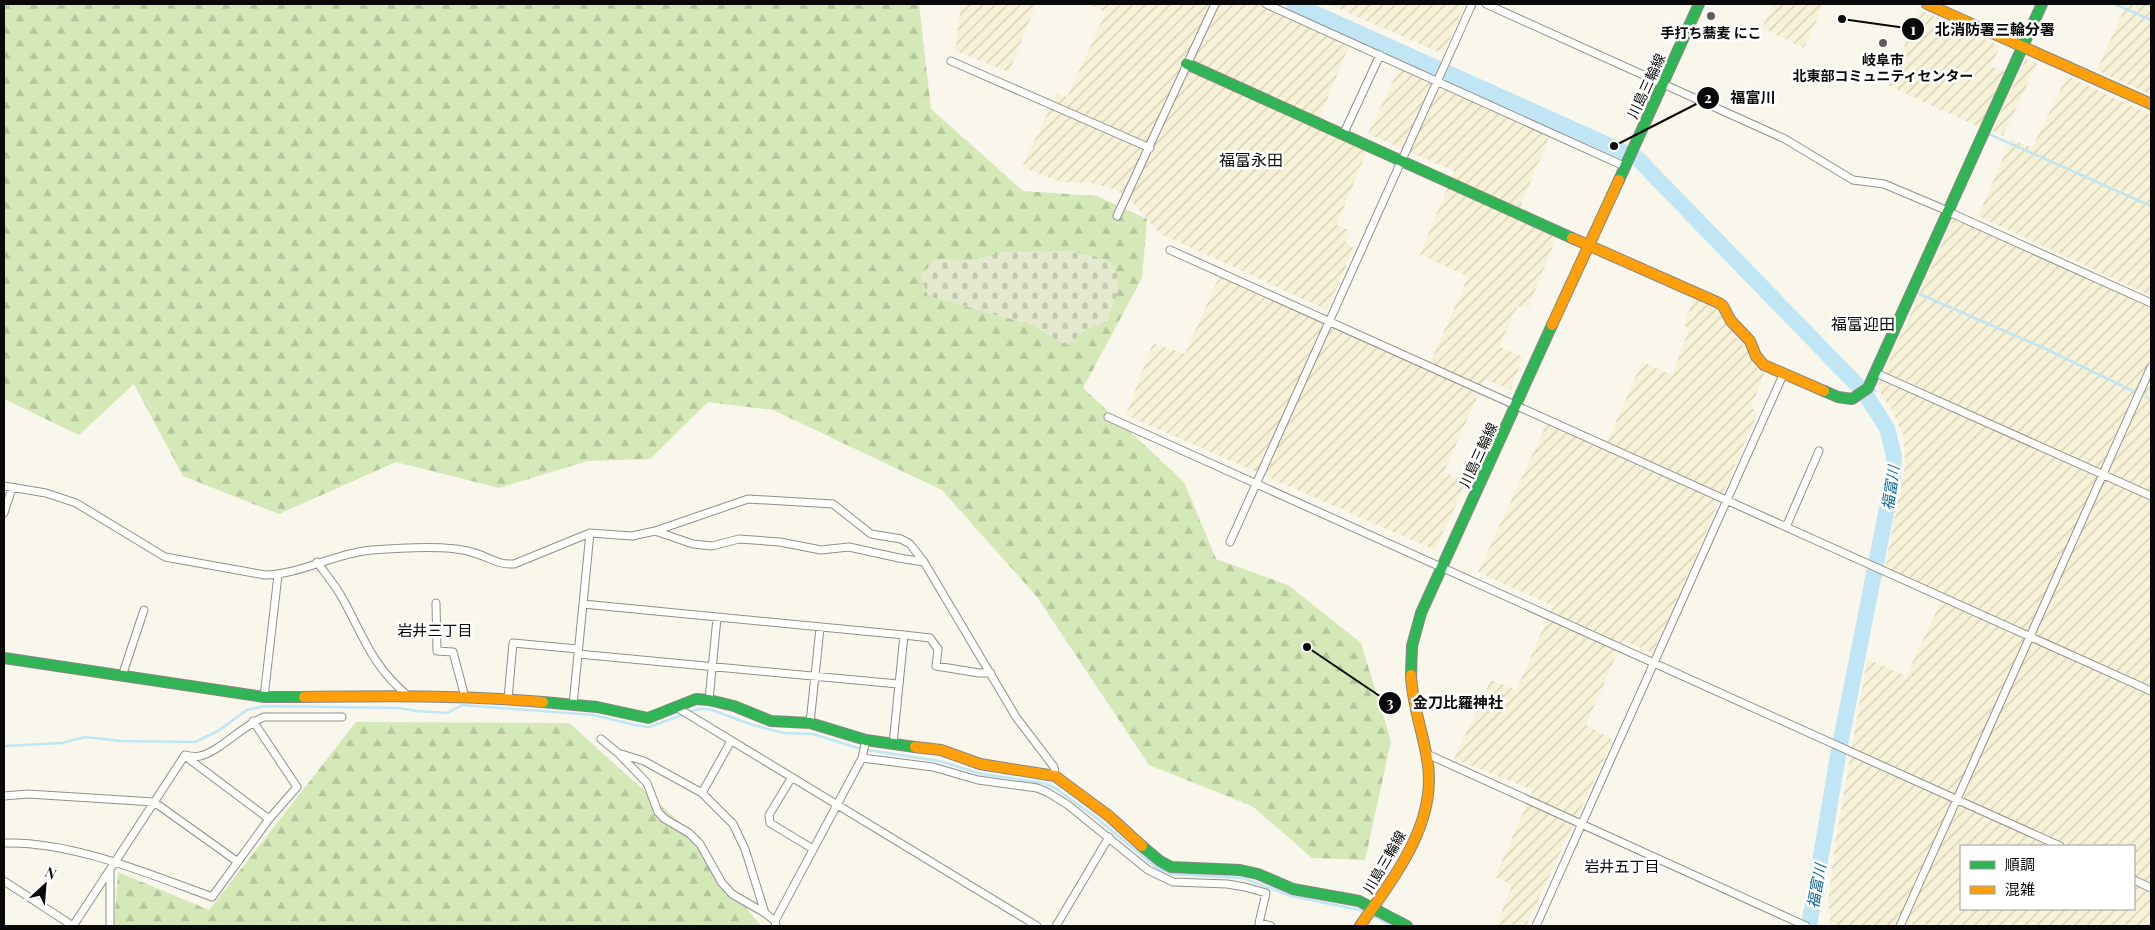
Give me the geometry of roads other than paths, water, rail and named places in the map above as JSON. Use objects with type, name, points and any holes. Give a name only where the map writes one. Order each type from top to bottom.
[{"type":"street","points":[[1118,216],[1215,4]]},
{"type":"street","points":[[1266,4],[1625,164]]},
{"type":"street","points":[[1230,542],[1472,4]]},
{"type":"street","points":[[1486,4],[1786,139],[1852,180],[1884,184],[2151,303]]},
{"type":"street","name":"川島三輪線","points":[[1365,923],[1417,833],[1429,785],[1427,754],[1414,704],[1410,662],[1412,638],[1421,612],[1699,4]]},
{"type":"street","points":[[1927,4],[2151,104]]},
{"type":"street","points":[[1187,64],[1401,162],[1720,303],[1731,321],[1750,341],[1756,356],[1764,365],[1783,375],[1838,397],[1852,399],[1865,391],[1878,375],[2042,4]]},
{"type":"street","points":[[1343,135],[1380,55]]},
{"type":"street","points":[[951,61],[1150,148]]},
{"type":"street","points":[[1170,250],[2151,692]]},
{"type":"street","points":[[1900,926],[2151,367]]},
{"type":"street","points":[[1536,926],[1783,375]]},
{"type":"street","points":[[1878,375],[2151,496]]},
{"type":"street","points":[[1108,417],[2058,845]]},
{"type":"street","points":[[1786,527],[1819,451]]},
{"type":"street","points":[[4,513],[8,487],[46,493],[76,503],[165,557],[265,575],[278,575],[344,554],[372,550],[453,549],[471,552],[502,565],[514,564],[590,533],[632,536],[655,531],[748,499],[833,504],[872,534],[901,539],[910,544],[924,562],[1016,718],[1054,767],[1055,776]]},
{"type":"street","points":[[655,531],[694,544],[712,546],[739,539],[780,542],[820,550],[849,547],[924,562]]},
{"type":"street","points":[[573,705],[590,533]]},
{"type":"street","points":[[318,562],[340,593],[374,660],[393,683],[408,696]]},
{"type":"street","points":[[264,697],[278,575]]},
{"type":"street","points":[[436,603],[437,651],[453,652],[465,697]]},
{"type":"street","points":[[583,604],[930,638],[938,649],[936,666],[979,673],[991,673]]},
{"type":"street","points":[[122,676],[144,610]]},
{"type":"street","points":[[709,700],[716,618]]},
{"type":"street","points":[[810,723],[820,628]]},
{"type":"street","points":[[893,744],[904,636]]},
{"type":"street","points":[[508,699],[513,643],[712,667],[898,684]]},
{"type":"street","points":[[4,658],[264,697],[408,696],[508,699],[597,707],[648,718],[680,709],[696,699],[709,700],[734,706],[772,721],[810,723],[827,727],[866,742],[941,750],[980,764],[1055,776],[1109,816],[1160,861],[1171,867],[1240,870],[1258,874],[1293,889],[1359,901],[1407,926]]},
{"type":"street","points":[[680,709],[1037,926]]},
{"type":"street","points":[[184,755],[201,756],[226,742],[253,721],[264,717],[342,717]]},
{"type":"street","points":[[4,844],[19,843],[48,846],[115,862],[212,897],[270,819],[297,787],[253,721]]},
{"type":"street","points":[[601,739],[640,773],[647,784],[658,812],[665,819],[689,833],[700,844],[722,883],[732,894],[765,913],[775,924],[863,756],[866,742]]},
{"type":"street","points":[[702,793],[731,740]]},
{"type":"street","points":[[618,753],[644,761],[702,793],[733,824],[746,849],[765,913]]},
{"type":"street","points":[[1427,754],[1582,826],[1806,926]]},
{"type":"street","points":[[4,881],[73,926],[184,755]]},
{"type":"street","points":[[184,755],[270,819]]},
{"type":"street","points":[[863,756],[933,767],[978,780],[1037,788],[1047,792],[1068,805],[1148,870],[1174,882],[1245,886],[1266,893],[1259,923],[1271,926]]},
{"type":"street","points":[[792,777],[769,815],[770,822],[813,849]]},
{"type":"street","points":[[4,796],[28,794],[154,802],[238,862]]},
{"type":"street","points":[[1056,926],[1109,837]]},
{"type":"street","points":[[110,870],[110,926]]},
{"type":"street","points":[[2135,880],[2151,888]]},
{"type":"waterway","name":"福富川","points":[[1294,4],[1637,158],[1863,391],[1887,428],[1894,456],[1893,478],[1839,750],[1809,926]]},
{"type":"waterway","points":[[2115,4],[2151,20]]},
{"type":"waterway","points":[[1988,135],[2151,206]]},
{"type":"waterway","points":[[1917,293],[2046,349],[2135,392]]},
{"type":"waterway","points":[[1876,391],[1873,389],[1877,382]]},
{"type":"waterway","points":[[2146,397],[2151,400]]},
{"type":"waterway","points":[[4,746],[62,743],[85,737],[121,741],[195,742],[218,731],[247,710],[264,706],[399,708],[447,713],[462,705],[594,715],[649,727],[698,709],[709,709],[753,725],[784,733],[813,734],[861,749],[939,761],[982,774],[1043,783],[1055,788],[1094,816],[1157,868],[1171,874],[1243,878],[1291,896],[1365,911]]},
{"type":"waterway","points":[[1372,915],[1392,926]]},
{"type":"place","name":"手打ち蕎麦 にこ","points":[[1711,16]]},
{"type":"place","name":"北消防署三輪分署","points":[[1842,19]]},
{"type":"place","name":"岐阜市 北東部コミュニティセンター","points":[[1883,43]]},
{"type":"place","name":"福富川","points":[[1614,146]]},
{"type":"place","name":"金刀比羅神社","points":[[1307,647]]},
{"type":"district","name":"福富永田","points":[[1251,159]]},
{"type":"district","name":"福富迎田","points":[[1863,323]]},
{"type":"district","name":"岩井三丁目","points":[[435,630]]},
{"type":"district","name":"岩井五丁目","points":[[1622,866]]}]
